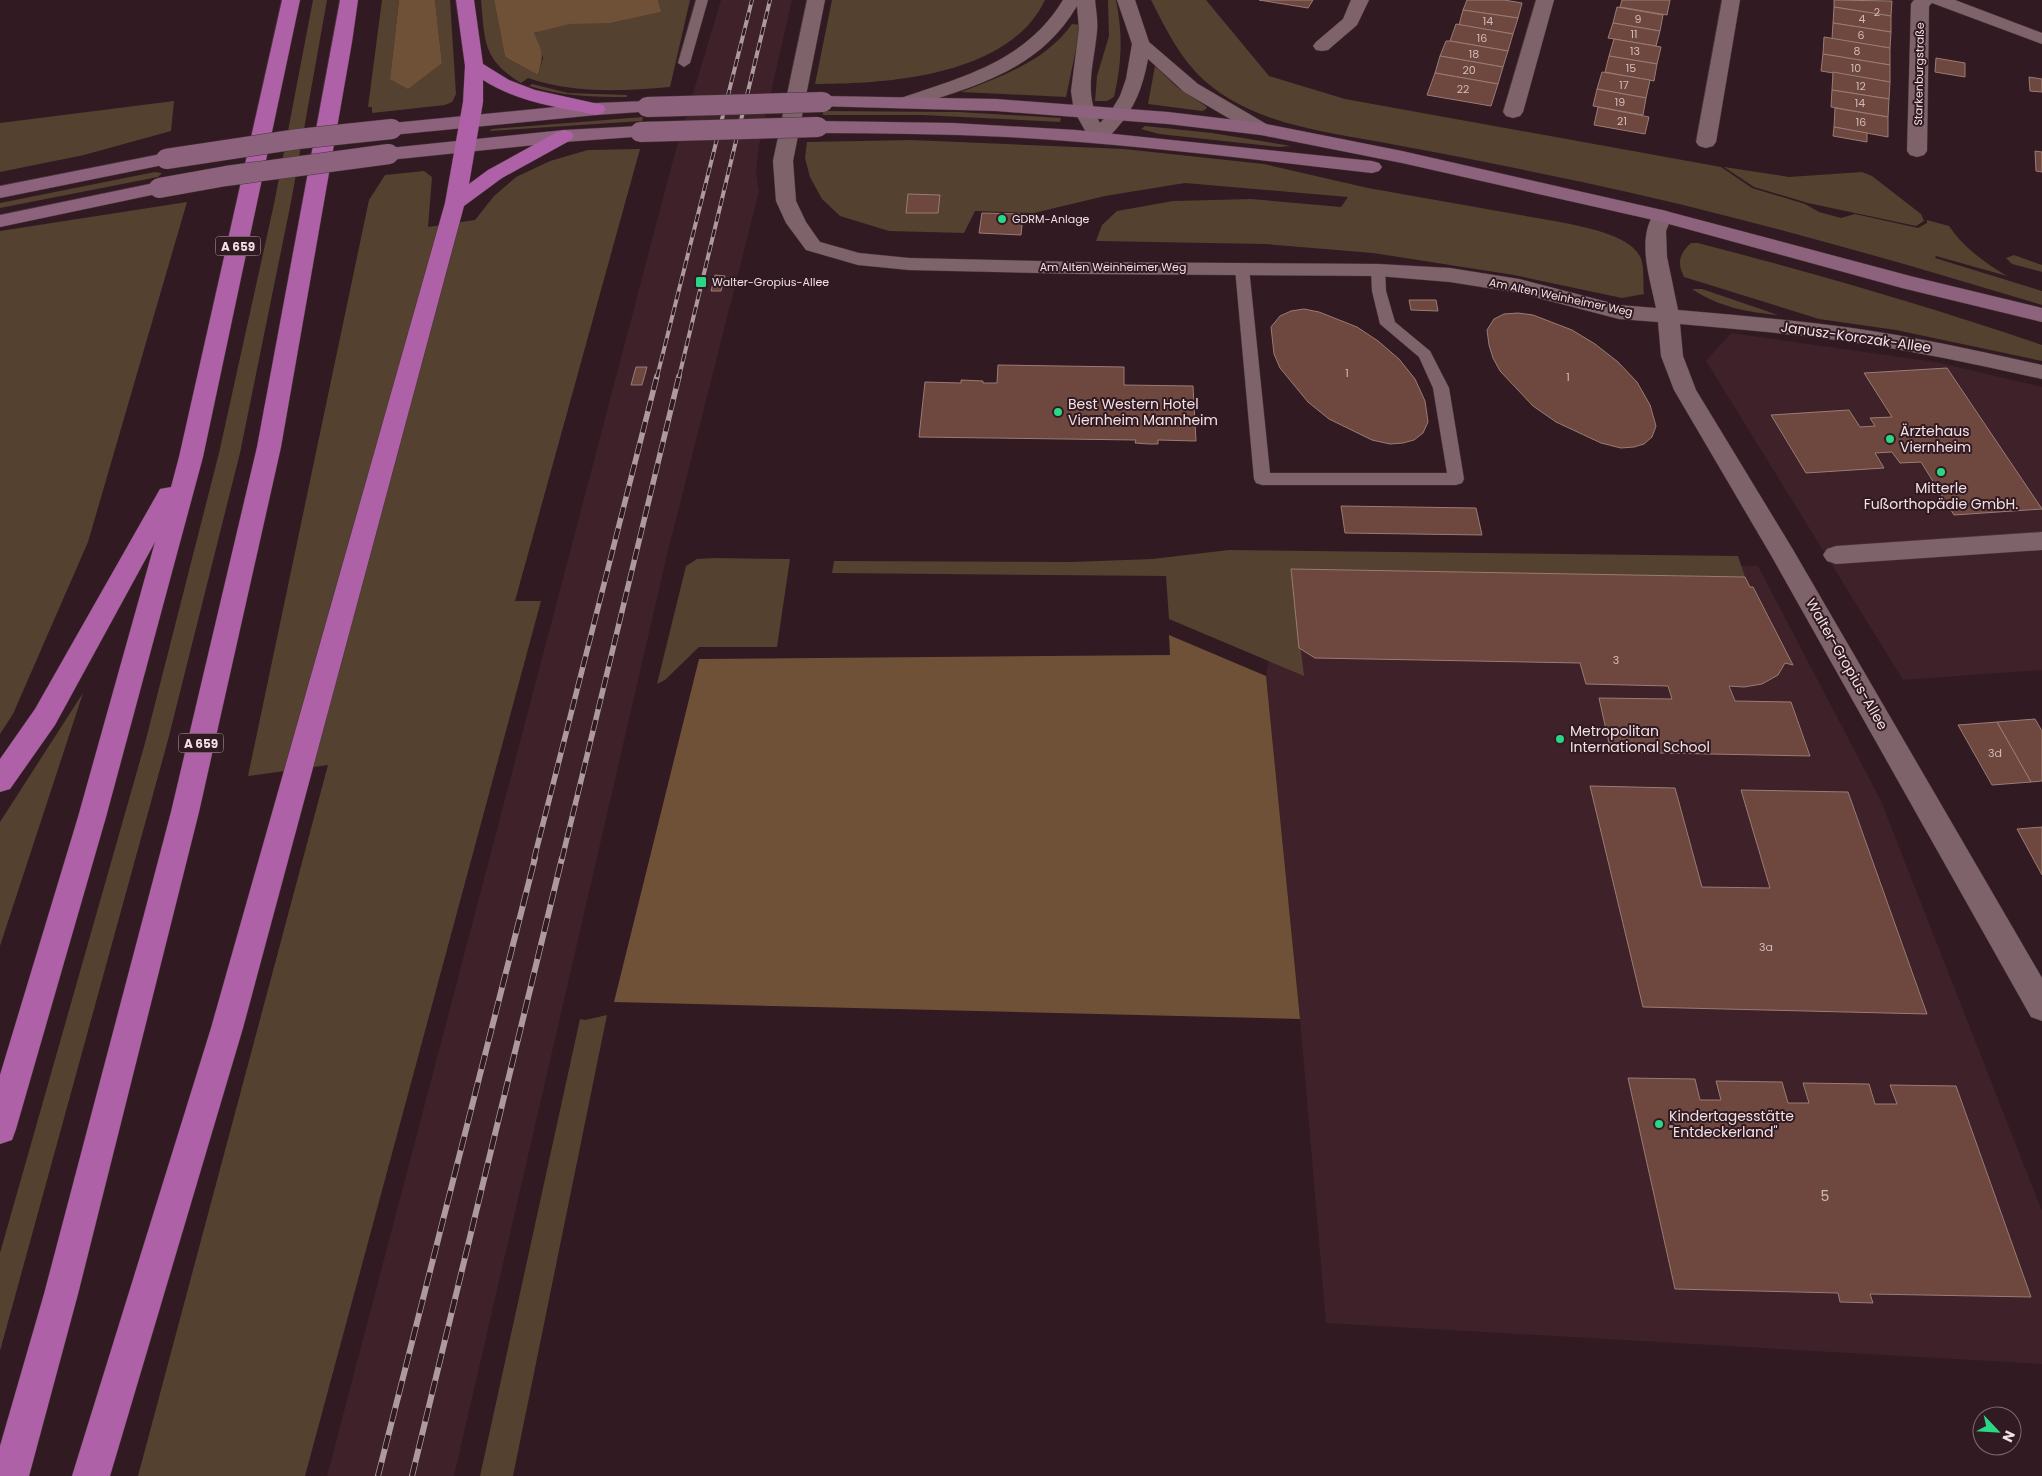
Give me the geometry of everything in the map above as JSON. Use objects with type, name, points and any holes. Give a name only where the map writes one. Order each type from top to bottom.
[{"type":"highway","name":"A 659","points":[[0,1129],[92,818],[191,457],[291,0]]},
{"type":"highway","name":"A 659","points":[[10,1476],[61,1294],[180,832],[269,447],[349,0]]},
{"type":"highway","points":[[91,1476],[226,1028],[455,203],[467,145],[473,102],[474,66],[465,0]]},
{"type":"highway","points":[[474,66],[502,84],[530,95],[596,109]]},
{"type":"highway","points":[[455,203],[496,174],[564,136]]},
{"type":"highway","points":[[0,781],[45,717],[191,457]]},
{"type":"main road","points":[[0,192],[166,159],[298,139],[470,120],[647,106],[823,102],[996,105],[1119,114],[1261,130],[1393,155],[1662,216],[1910,284],[2042,315]]},
{"type":"main road","points":[[0,221],[226,176],[467,145],[564,136],[640,132],[818,127],[957,128],[1098,137],[1339,163],[1550,191]]},
{"type":"main road","points":[[1910,284],[2042,334]]},
{"type":"street","name":"Am Alten Weinheimer Weg","points":[[816,0],[783,161],[786,201],[796,223],[813,246],[858,259],[909,264],[1082,268],[1378,270],[1450,276],[1519,286],[1619,312],[1668,316]]},
{"type":"street","points":[[908,102],[977,78],[1019,57],[1038,44],[1053,30],[1064,16],[1072,0]]},
{"type":"street","points":[[1086,0],[1088,29],[1080,91],[1084,111],[1098,137],[1119,114],[1129,96],[1135,79],[1141,44],[1126,0]]},
{"type":"street","points":[[1322,46],[1351,21],[1360,0]]},
{"type":"street","points":[[1513,112],[1546,0]]},
{"type":"street","points":[[1706,142],[1731,0]]},
{"type":"street","name":"Starkenburgstraße","points":[[1917,151],[1920,4],[1926,0]]},
{"type":"street","points":[[1939,0],[2042,39]]},
{"type":"street","points":[[1141,44],[1191,88],[1261,130]]},
{"type":"street","name":"Walter-Gropius-Allee","points":[[1662,216],[1656,231],[1656,257],[1668,316],[1672,356],[1685,390],[1834,642],[2042,1007]]},
{"type":"street","name":"Janusz-Korczak-Allee","points":[[1668,316],[1761,324],[1858,336],[1941,350],[2042,372]]},
{"type":"street","points":[[1836,555],[2042,541]]},
{"type":"lane","points":[[684,62],[702,0]]},
{"type":"lane","points":[[1242,268],[1262,478],[1456,479],[1441,388],[1425,354],[1388,324],[1379,291],[1378,270]]},
{"type":"shaded area","points":[[313,0],[327,0],[291,202],[240,453],[168,740],[0,1351],[0,1253],[145,743],[219,453],[274,204]]},
{"type":"shaded area","points":[[382,0],[399,0],[390,79],[442,63],[435,0],[450,0],[456,94],[452,102],[445,105],[372,113],[372,107],[368,107]]},
{"type":"shaded area","points":[[399,0],[435,0],[442,63],[408,89],[390,79]]},
{"type":"shaded area","points":[[481,0],[494,0],[505,57],[538,75],[543,58],[534,33],[573,23],[611,23],[660,12],[658,0],[690,0],[670,87],[598,90],[563,87],[528,78],[521,83],[508,74],[492,57],[488,48],[483,27]]},
{"type":"shaded area","points":[[494,0],[658,0],[661,12],[611,23],[570,24],[534,33],[542,54],[538,75],[505,57]]},
{"type":"shaded area","points":[[721,0],[792,0],[759,145],[756,172],[759,191],[667,555],[454,1476],[327,1476],[673,160]]},
{"type":"shaded area","points":[[832,0],[1045,0],[1028,25],[1004,45],[976,60],[944,70],[877,82],[815,84]]},
{"type":"shaded area","points":[[1108,0],[1116,0],[1118,13],[1121,37],[1119,72],[1114,97],[1107,101],[1095,101],[1097,76],[1109,36]]},
{"type":"shaded area","points":[[1151,0],[1206,0],[1269,76],[1345,99],[1721,167],[1752,188],[1805,204],[1819,212],[1841,218],[1855,214],[1918,228],[1927,223],[1927,220],[1949,226],[1975,254],[2007,276],[1936,256],[1935,258],[2042,291],[2042,305],[1756,223],[1512,167],[1309,129],[1267,116],[1228,98],[1191,67],[1166,29]]},
{"type":"shaded area","points":[[1072,24],[1081,25],[1066,97],[961,92],[992,80],[1036,58],[1061,37]]},
{"type":"shaded area","points":[[1155,66],[1177,87],[1207,107],[1206,109],[1202,111],[1148,104]]},
{"type":"shaded area","points":[[532,84],[568,93],[627,95],[627,97],[565,94],[529,86]]},
{"type":"shaded area","points":[[174,101],[171,131],[84,155],[0,172],[0,123]]},
{"type":"shaded area","points":[[823,111],[959,112],[1061,118],[1060,122],[922,115],[823,115]]},
{"type":"shaded area","points":[[643,117],[642,121],[489,131],[492,129]]},
{"type":"shaded area","points":[[1145,126],[1212,133],[1291,146],[1279,147],[1159,134],[1141,129]]},
{"type":"shaded area","points":[[911,140],[1124,149],[1264,164],[1368,188],[1570,224],[1607,234],[1630,245],[1638,253],[1642,262],[1644,294],[1622,298],[1514,275],[1373,253],[1265,244],[1096,241],[1102,225],[1117,211],[1173,201],[1251,199],[1341,207],[1348,197],[1185,183],[1105,196],[1034,213],[975,211],[964,233],[889,231],[840,216],[822,199],[810,177],[805,158],[807,142]]},
{"type":"shaded area","points":[[640,149],[515,601],[541,601],[305,1476],[138,1476],[328,765],[248,776],[369,200],[385,175],[424,171],[432,177],[428,227],[475,220],[494,196],[516,177],[550,161],[588,150]]},
{"type":"shaded area","points":[[1724,167],[1789,177],[1862,172],[1872,176],[1921,214],[1924,221],[1916,226],[1808,203],[1754,187]]},
{"type":"shaded area","points":[[155,172],[162,173],[158,177],[0,208],[0,203]]},
{"type":"shaded area","points":[[187,202],[88,542],[13,714],[0,734],[0,231]]},
{"type":"shaded area","points":[[1691,243],[1698,243],[1828,278],[2042,345],[2042,361],[1896,330],[1819,319],[1684,277],[1680,267],[1680,259]]},
{"type":"shaded area","points":[[2014,255],[2042,265],[2042,272],[2012,264],[2006,258]]},
{"type":"shaded area","points":[[1692,289],[1702,289],[1778,315],[1733,308],[1712,300]]},
{"type":"shaded area","points":[[1731,333],[1936,362],[2042,387],[2042,670],[1903,680],[1706,361]]},
{"type":"shaded area","points":[[1229,550],[1738,556],[1745,577],[1291,569],[1304,676],[1169,619],[1166,576],[832,573],[834,561],[1071,562],[1152,559]]},
{"type":"shaded area","points":[[697,559],[790,559],[777,647],[699,647],[665,680],[657,684],[686,566]]},
{"type":"shaded area","points":[[1283,562],[1758,566],[1881,801],[2042,1211],[2042,1364],[1326,1323],[1300,1019],[1266,676]]},
{"type":"shaded area","points":[[1169,635],[1266,676],[1300,1019],[614,1002],[699,659],[1170,655]]},
{"type":"shaded area","points":[[83,693],[0,946],[0,822]]},
{"type":"shaded area","points":[[607,1015],[513,1476],[480,1476],[580,1019],[585,1020]]},
{"type":"building","points":[[1259,0],[1313,0],[1308,8]]},
{"type":"building","points":[[1467,0],[1504,0],[1522,3],[1518,18],[1463,10]]},
{"type":"building","points":[[1622,0],[1670,0],[1667,15],[1620,7]]},
{"type":"building","points":[[1834,0],[1892,1],[1891,16],[1834,7]]},
{"type":"building","points":[[1617,7],[1663,15],[1660,31],[1613,23]]},
{"type":"building","points":[[1834,7],[1891,16],[1891,32],[1833,23]]},
{"type":"building","points":[[1463,10],[1518,18],[1513,34],[1459,25]]},
{"type":"building","points":[[1613,23],[1660,31],[1656,46],[1608,38]]},
{"type":"building","points":[[1833,23],[1891,32],[1890,48],[1832,39]]},
{"type":"building","points":[[1456,24],[1513,34],[1508,51],[1450,41]]},
{"type":"building","points":[[1824,37],[1890,48],[1890,65],[1823,54]]},
{"type":"building","points":[[1614,39],[1661,47],[1657,64],[1609,56]]},
{"type":"building","points":[[1446,41],[1508,51],[1503,67],[1440,56]]},
{"type":"building","points":[[1823,54],[1890,65],[1890,82],[1821,71]]},
{"type":"building","points":[[1440,56],[1503,67],[1498,84],[1435,73]]},
{"type":"building","points":[[1609,56],[1657,64],[1654,81],[1605,72]]},
{"type":"building","points":[[1936,58],[1965,63],[1965,77],[1935,72]]},
{"type":"building","points":[[1602,72],[1650,80],[1646,98],[1597,89]]},
{"type":"building","points":[[1833,72],[1890,82],[1889,99],[1832,90]]},
{"type":"building","points":[[1435,73],[1498,84],[1491,106],[1427,95]]},
{"type":"building","points":[[2029,77],[2042,79],[2042,92],[2030,91]]},
{"type":"building","points":[[1597,89],[1646,98],[1643,115],[1593,106]]},
{"type":"building","points":[[1832,90],[1889,99],[1888,117],[1831,107]]},
{"type":"building","points":[[1598,107],[1649,117],[1645,134],[1594,125]]},
{"type":"building","points":[[1835,108],[1888,117],[1888,137],[1834,127]]},
{"type":"building","points":[[1834,127],[1867,133],[1867,142],[1833,136]]},
{"type":"building","points":[[2035,151],[2042,152],[2042,172],[2036,171]]},
{"type":"building","points":[[908,194],[940,195],[938,213],[906,213]]},
{"type":"building","name":"GDRM-Anlage","points":[[982,213],[1023,214],[1021,235],[979,233]]},
{"type":"building","points":[[715,275],[725,276],[721,291],[711,291]]},
{"type":"building","points":[[1409,300],[1436,300],[1438,311],[1411,310]]},
{"type":"building","points":[[1304,309],[1319,312],[1357,327],[1378,341],[1399,359],[1415,379],[1425,401],[1428,422],[1423,433],[1414,440],[1403,443],[1390,444],[1372,440],[1329,419],[1308,402],[1280,368],[1274,354],[1271,327],[1280,316],[1291,311]]},
{"type":"building","points":[[1504,314],[1533,315],[1572,330],[1595,344],[1618,362],[1637,382],[1650,405],[1656,426],[1652,437],[1644,444],[1634,447],[1621,448],[1601,443],[1556,422],[1533,406],[1500,371],[1489,345],[1487,330],[1494,319]]},
{"type":"building","name":"Best Western Hotel Viernheim Mannheim","points":[[998,365],[1124,367],[1124,385],[1193,386],[1196,441],[1158,440],[1158,444],[1149,444],[1135,443],[1136,440],[919,437],[925,382],[961,383],[961,380],[997,383]]},
{"type":"building","points":[[636,367],[647,367],[642,385],[631,385]]},
{"type":"building","name":"Ärztehaus Viernheim","points":[[1947,368],[2042,509],[1954,515],[1921,462],[1900,463],[1892,452],[1875,453],[1884,468],[1806,473],[1771,415],[1849,410],[1860,427],[1875,426],[1870,418],[1892,417],[1864,373]]},
{"type":"building","points":[[1341,506],[1476,508],[1482,535],[1345,533]]},
{"type":"building","points":[[1291,569],[1745,577],[1750,587],[1753,587],[1793,665],[1785,663],[1778,675],[1762,684],[1744,687],[1729,686],[1735,701],[1791,702],[1810,756],[1611,752],[1599,698],[1672,699],[1668,686],[1586,684],[1580,663],[1315,658],[1299,648]]},
{"type":"building","points":[[2035,719],[2042,731],[2042,781],[2031,782],[1997,722]]},
{"type":"building","points":[[1997,722],[2031,782],[1992,785],[1958,725]]},
{"type":"building","points":[[1590,786],[1675,788],[1702,887],[1770,888],[1741,790],[1848,792],[1927,1014],[1643,1007]]},
{"type":"building","points":[[2042,827],[2042,875],[2017,829]]},
{"type":"building","points":[[1628,1078],[1695,1079],[1700,1100],[1721,1100],[1716,1081],[1782,1082],[1788,1103],[1809,1103],[1803,1083],[1869,1084],[1875,1104],[1897,1104],[1890,1085],[1956,1086],[2031,1297],[1870,1294],[1873,1303],[1840,1302],[1838,1293],[1675,1289]]},
{"type":"railway","points":[[657,377],[752,0]]},
{"type":"railway","points":[[679,377],[770,0]]},
{"type":"railway","points":[[534,859],[657,376]]},
{"type":"railway","points":[[562,859],[679,376]]},
{"type":"railway","points":[[378,1476],[535,858]]},
{"type":"railway","points":[[412,1476],[562,858]]},
{"type":"place","name":"GDRM-Anlage","points":[[1002,219]]},
{"type":"place","name":"Walter-Gropius-Allee","points":[[701,282]]},
{"type":"place","name":"Best Western Hotel Viernheim Mannheim","points":[[1058,412]]},
{"type":"place","name":"Ärztehaus Viernheim","points":[[1890,439]]},
{"type":"place","name":"Mitterle Fußorthopädie GmbH.","points":[[1941,472]]},
{"type":"place","name":"Metropolitan International School","points":[[1560,739]]},
{"type":"place","name":"Kindertagesstätte \"Entdeckerland\"","points":[[1659,1124]]}]
